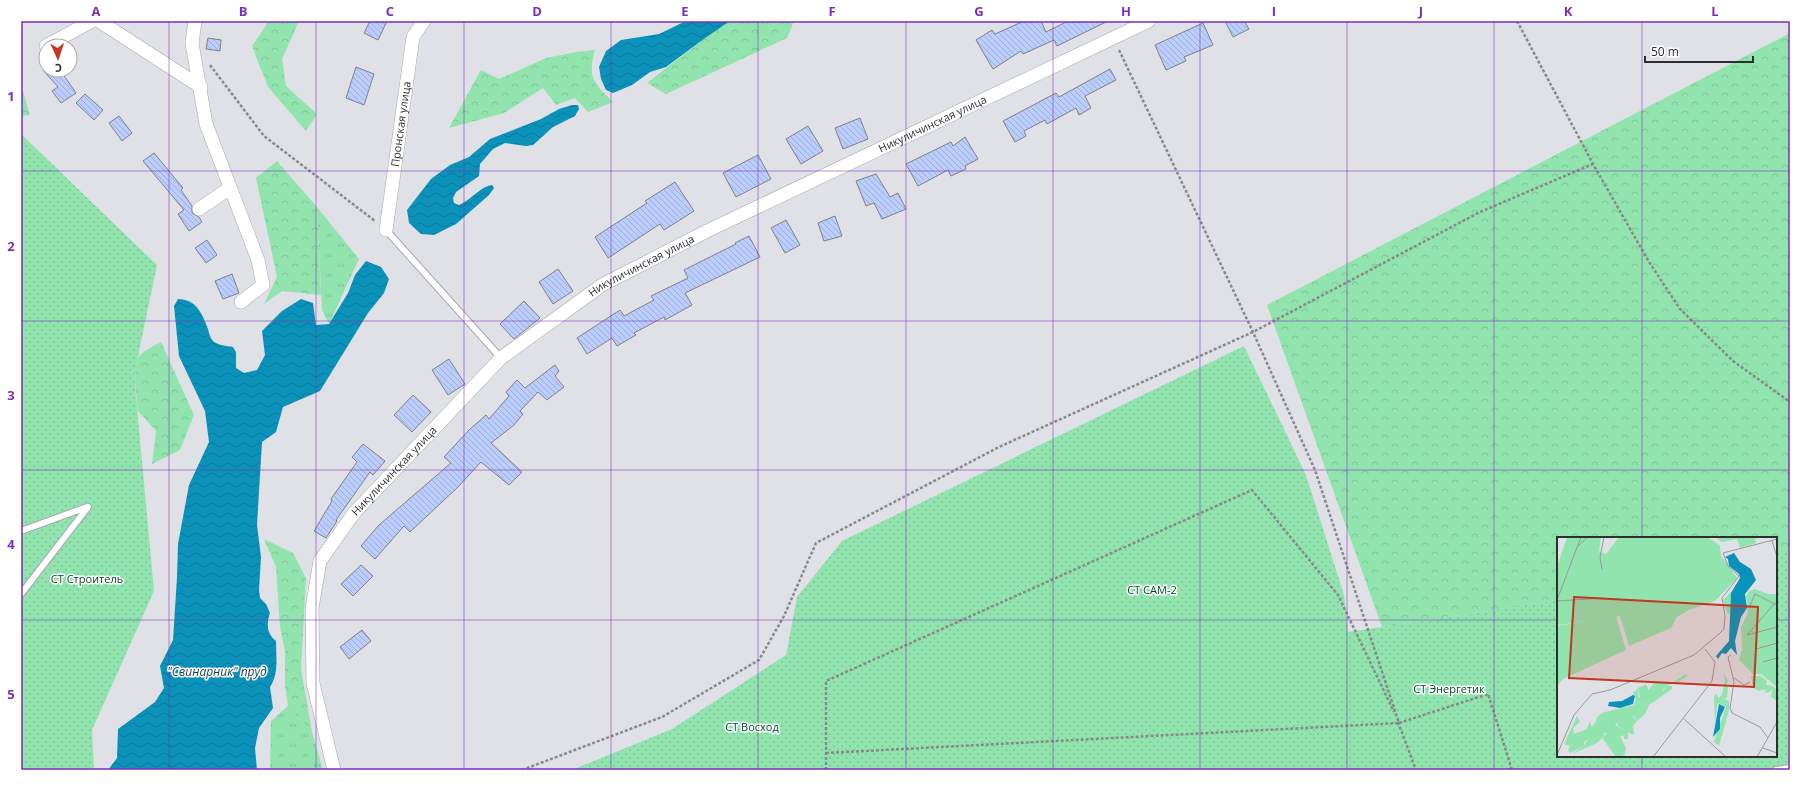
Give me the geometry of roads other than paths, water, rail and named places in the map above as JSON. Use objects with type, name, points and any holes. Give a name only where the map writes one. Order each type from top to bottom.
[{"type":"street","points":[[61,38],[92,21]]},
{"type":"street","points":[[99,21],[201,87]]},
{"type":"street","points":[[194,21],[192,43],[201,87],[206,124],[258,260],[263,285],[241,302]]},
{"type":"street","name":"Пронская улица","points":[[386,230],[414,37],[424,21]]},
{"type":"street","name":"Никуличинская улица","points":[[334,770],[313,683],[312,608],[320,561],[354,513],[501,358],[602,285],[707,231],[1148,21]]},
{"type":"street","points":[[199,208],[230,188]]},
{"type":"lane","points":[[386,230],[501,358]]},
{"type":"lane","points":[[21,530],[88,507],[21,594]]},
{"type":"lane","points":[[1776,770],[1790,768]]},
{"type":"water","points":[[686,21],[730,21],[666,67],[650,72],[632,85],[613,93],[606,90],[601,79],[599,67],[606,51],[621,40],[659,34]]},
{"type":"water","points":[[572,105],[578,105],[579,109],[575,116],[553,127],[533,145],[526,146],[505,143],[493,149],[480,164],[479,176],[456,192],[453,198],[454,203],[459,205],[488,186],[492,185],[494,188],[489,195],[456,224],[434,235],[421,234],[409,223],[407,210],[431,179],[450,165],[469,157],[490,139],[541,119],[559,109]]},
{"type":"water","name":"\"Свинарник\" пруд","points":[[366,261],[381,267],[389,279],[384,293],[368,313],[320,391],[283,407],[276,432],[262,442],[257,525],[261,557],[259,590],[260,598],[266,604],[270,613],[268,621],[269,632],[276,641],[276,671],[270,687],[273,708],[259,728],[255,748],[257,770],[108,770],[117,758],[118,729],[155,702],[164,688],[160,666],[173,640],[178,544],[189,485],[209,442],[205,411],[179,356],[174,306],[178,299],[189,301],[194,304],[201,312],[210,337],[213,341],[233,347],[236,352],[236,368],[244,373],[257,370],[265,355],[262,331],[282,311],[301,299],[313,303],[316,325],[329,324],[348,293],[355,275]]},
{"type":"park label","name":"СТ Строитель","points":[[87,579]]},
{"type":"park label","name":"СТ САМ-2","points":[[1152,590]]},
{"type":"park label","name":"СТ Энергетик","points":[[1449,689]]},
{"type":"park label","name":"СТ Восход","points":[[752,727]]}]
